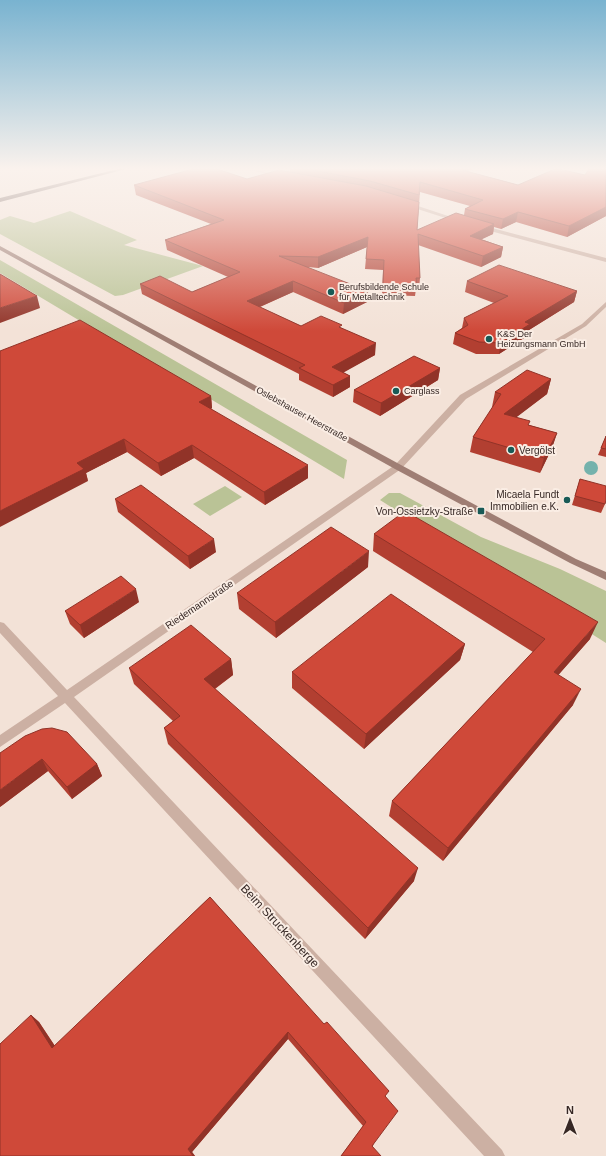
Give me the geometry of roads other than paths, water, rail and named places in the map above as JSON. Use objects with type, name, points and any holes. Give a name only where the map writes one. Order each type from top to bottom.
[{"type":"main road","name":"Oslebshauser Heerstraße","points":[[0,248],[398,467],[573,561],[606,576]]},
{"type":"street","points":[[472,224],[606,260]]},
{"type":"street","points":[[398,467],[463,397],[584,325],[606,304]]},
{"type":"street","name":"Riedemannstraße","points":[[0,742],[398,467]]},
{"type":"street","name":"Beim Struckenberge","points":[[0,626],[496,1156]]},
{"type":"water","points":[[591,461],[596,463],[598,468],[596,473],[591,475],[586,473],[584,468],[586,463]]},
{"type":"place","name":"Berufsbildende Schule für Metalltechnik","points":[[331,292]]},
{"type":"place","name":"K&S Der Heizungsmann GmbH","points":[[489,339]]},
{"type":"place","name":"Carglass","points":[[396,391]]},
{"type":"place","name":"Vergölst","points":[[511,450]]},
{"type":"place","name":"Micaela Fundt Immobilien e.K.","points":[[567,500]]},
{"type":"place","name":"Von-Ossietzky-Straße","points":[[481,511]]}]
